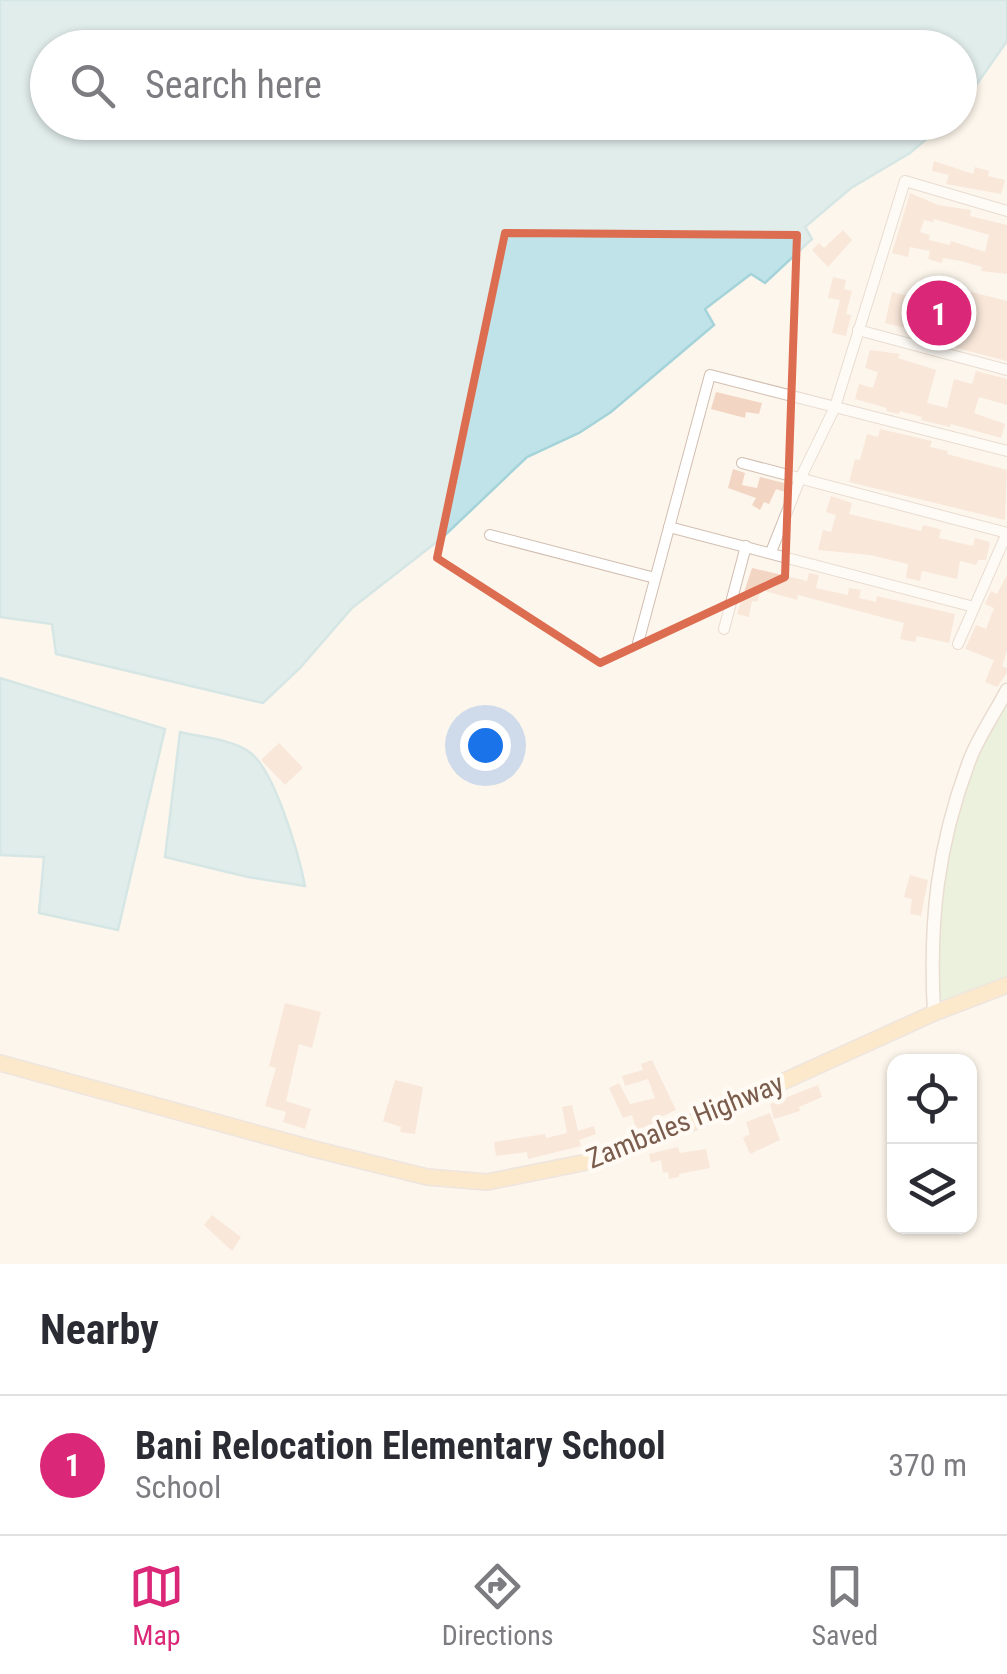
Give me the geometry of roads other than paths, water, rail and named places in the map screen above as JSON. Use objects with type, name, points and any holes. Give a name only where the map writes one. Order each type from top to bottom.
[{"type":"main road","name":"Zambales Highway","points":[[0,1062],[427,1177],[487,1182],[592,1162],[1007,985]]},
{"type":"street","points":[[771,552],[835,407],[905,182],[1007,211]]},
{"type":"street","points":[[858,330],[1007,370]]},
{"type":"street","points":[[638,643],[710,374],[1007,451]]},
{"type":"street","points":[[742,463],[1007,533],[958,644]]},
{"type":"street","points":[[669,527],[974,607]]},
{"type":"street","points":[[490,535],[655,578]]},
{"type":"street","points":[[724,629],[746,546]]},
{"type":"street","points":[[934,1013],[930,944],[942,856],[971,756],[1007,690]]},
{"type":"water","points":[[0,0],[1007,0],[1007,41],[977,84],[977,30],[30,30],[30,140],[925,140],[851,188],[805,227],[812,239],[765,283],[751,274],[705,309],[714,325],[611,412],[579,433],[527,457],[443,537],[352,608],[300,668],[263,703],[56,654],[52,624],[0,617]]},
{"type":"water","points":[[0,678],[165,729],[118,930],[39,913],[44,857],[0,855]]},
{"type":"water","points":[[180,732],[233,744],[258,760],[284,813],[305,886],[165,857]]},
{"type":"place","name":"Bani Relocation Elementary School","points":[[939,313]]}]
